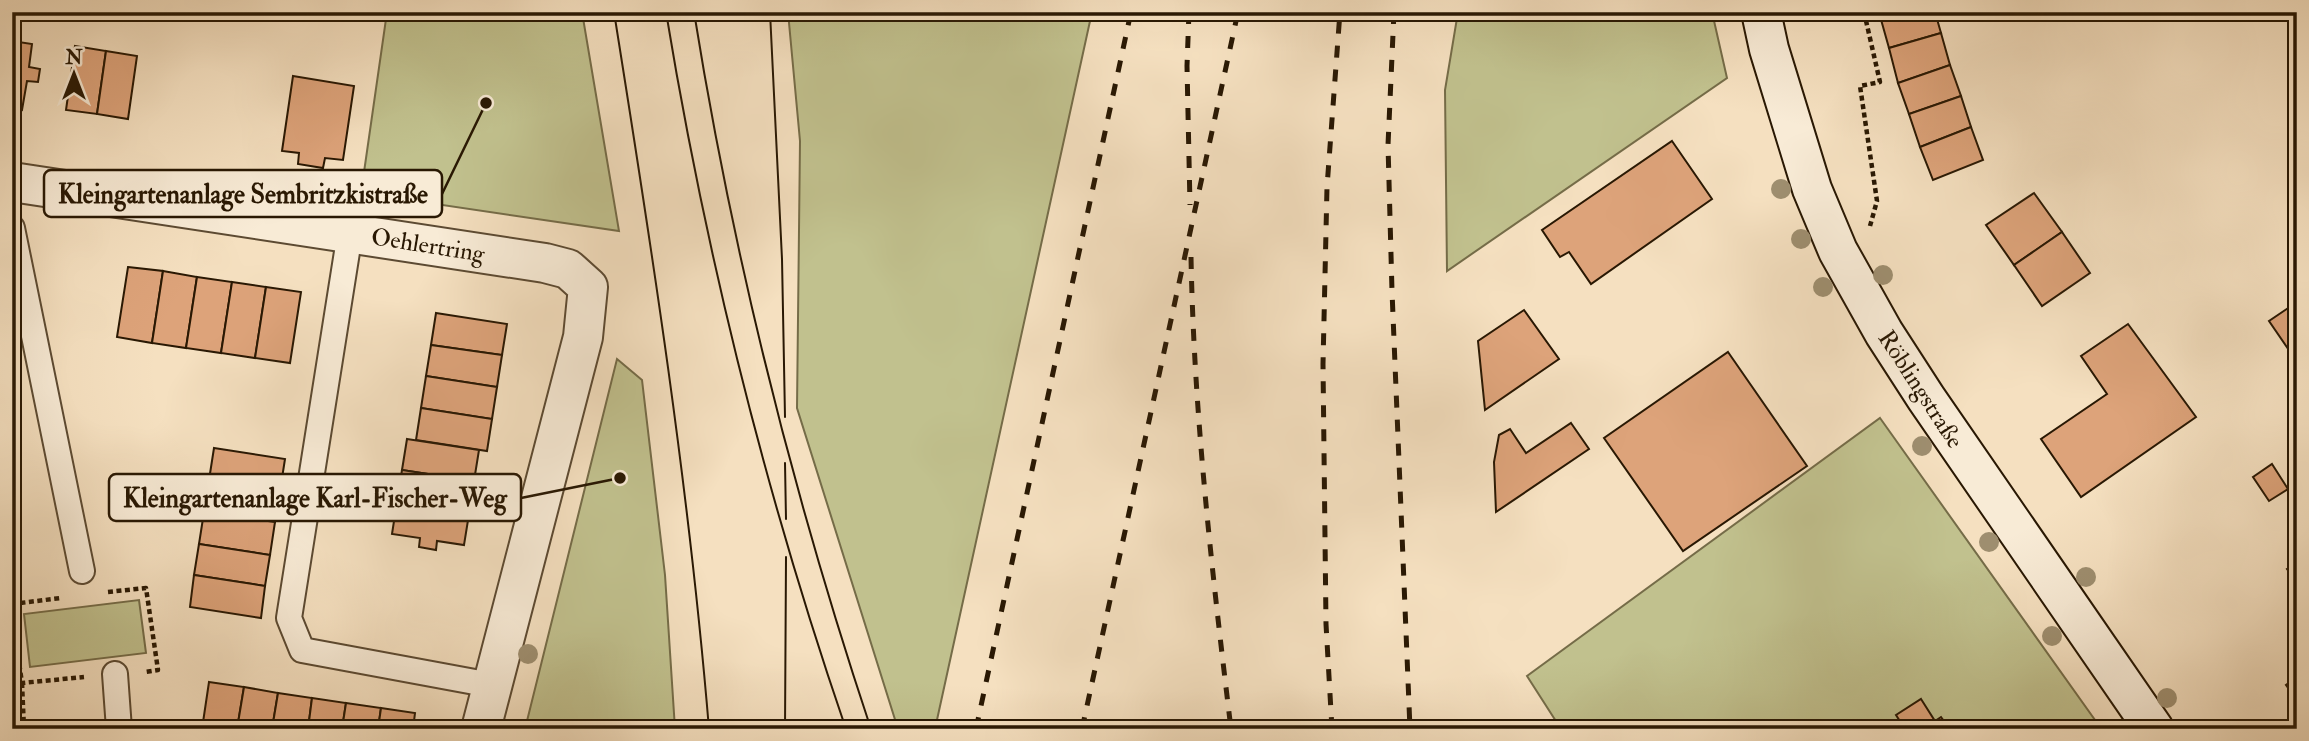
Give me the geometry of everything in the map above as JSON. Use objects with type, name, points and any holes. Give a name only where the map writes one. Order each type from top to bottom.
[{"type":"street","name":"Röblingstraße","points":[[1761,12],[1769,49],[1812,189],[1838,251],[1884,333],[1919,388],[2154,729]]},
{"type":"street","name":"Oehlertring","points":[[12,182],[545,262],[568,269],[588,287],[583,337],[491,684]]},
{"type":"street","points":[[481,729],[491,684]]},
{"type":"lane","points":[[12,228],[82,571]]},
{"type":"lane","points":[[350,233],[289,618],[302,649],[491,684]]},
{"type":"lane","points":[[115,674],[119,729]]},
{"type":"path","points":[[1864,12],[1880,82],[1860,86],[1878,201],[1868,232]]},
{"type":"path","points":[[22,683],[158,670],[146,588],[98,593]]},
{"type":"path","points":[[12,614],[22,683],[24,729]]},
{"type":"path","points":[[12,661],[19,661]]},
{"type":"green space","points":[[387,12],[582,12],[619,231],[361,193]]},
{"type":"green space","points":[[788,12],[1092,12],[935,729],[898,729],[797,408],[800,141]]},
{"type":"green space","points":[[1458,12],[1712,12],[1727,78],[1447,271],[1445,90]]},
{"type":"green space","points":[[617,359],[642,380],[665,575],[675,729],[525,729]]},
{"type":"green space","points":[[1880,418],[2095,720],[2082,729],[1561,729],[1527,676]]},
{"type":"green space","points":[[139,600],[146,653],[30,667],[24,614]]},
{"type":"building","points":[[226,12],[246,12],[245,18],[226,15]]},
{"type":"building","points":[[1893,12],[1935,12],[1941,33],[1889,48],[1880,16]]},
{"type":"building","points":[[1941,33],[1950,65],[1898,83],[1889,48]]},
{"type":"building","points":[[12,41],[32,44],[29,67],[40,69],[38,82],[27,81],[22,110],[12,108]]},
{"type":"building","points":[[75,46],[106,51],[97,114],[66,110]]},
{"type":"building","points":[[106,51],[137,56],[128,119],[97,114]]},
{"type":"building","points":[[1950,65],[1961,96],[1909,114],[1898,83]]},
{"type":"building","points":[[293,76],[354,86],[343,160],[325,158],[323,168],[298,164],[299,153],[282,151]]},
{"type":"building","points":[[1961,96],[1971,127],[1920,147],[1909,114]]},
{"type":"building","points":[[1971,127],[1983,160],[1933,180],[1920,147]]},
{"type":"building","points":[[1672,141],[1712,199],[1591,284],[1569,252],[1560,257],[1542,230]]},
{"type":"building","points":[[2034,193],[2062,232],[2014,265],[1986,225]]},
{"type":"building","points":[[2062,232],[2090,273],[2042,306],[2014,265]]},
{"type":"building","points":[[128,267],[163,271],[152,343],[117,337]]},
{"type":"building","points":[[163,271],[197,277],[186,348],[152,343]]},
{"type":"building","points":[[197,277],[232,282],[221,353],[186,348]]},
{"type":"building","points":[[232,282],[266,287],[255,358],[221,353]]},
{"type":"building","points":[[266,287],[301,292],[290,363],[255,358]]},
{"type":"building","points":[[2297,302],[2297,362],[2269,321]]},
{"type":"building","points":[[1524,310],[1559,359],[1485,410],[1478,341]]},
{"type":"building","points":[[436,313],[507,324],[502,355],[431,345]]},
{"type":"building","points":[[2128,324],[2196,417],[2081,497],[2041,439],[2107,394],[2081,356]]},
{"type":"building","points":[[431,345],[502,355],[497,387],[426,376]]},
{"type":"building","points":[[1728,352],[1807,466],[1683,551],[1604,438]]},
{"type":"building","points":[[426,376],[497,387],[492,419],[421,408]]},
{"type":"building","points":[[421,408],[492,419],[487,451],[416,440]]},
{"type":"building","points":[[1571,423],[1589,449],[1496,512],[1494,462],[1499,435],[1510,429],[1526,453]]},
{"type":"building","points":[[407,439],[479,450],[474,481],[402,470]]},
{"type":"building","points":[[214,448],[285,459],[280,491],[209,480]]},
{"type":"building","points":[[2272,464],[2288,489],[2269,501],[2253,477]]},
{"type":"building","points":[[402,470],[474,481],[469,514],[397,502]]},
{"type":"building","points":[[209,480],[280,491],[275,522],[204,512]]},
{"type":"building","points":[[397,502],[469,514],[464,545],[437,541],[436,550],[419,547],[420,538],[392,534]]},
{"type":"building","points":[[204,512],[275,522],[270,555],[199,544]]},
{"type":"building","points":[[199,544],[270,555],[265,586],[194,575]]},
{"type":"building","points":[[2297,563],[2297,583],[2287,569]]},
{"type":"building","points":[[194,575],[265,586],[261,618],[190,607]]},
{"type":"building","points":[[2297,677],[2297,700],[2286,685]]},
{"type":"building","points":[[209,682],[244,687],[237,729],[202,729]]},
{"type":"building","points":[[244,687],[278,693],[272,729],[237,729]]},
{"type":"building","points":[[278,693],[312,698],[308,729],[272,729]]},
{"type":"building","points":[[312,698],[346,703],[342,729],[308,729]]},
{"type":"building","points":[[1921,699],[1935,721],[1941,717],[1949,728],[1905,729],[1896,715]]},
{"type":"building","points":[[346,703],[381,708],[378,729],[342,729]]},
{"type":"building","points":[[381,708],[415,713],[413,729],[378,729]]},
{"type":"tram line","points":[[614,12],[680,459],[709,729]]},
{"type":"tram line","points":[[666,12],[700,194],[741,374],[790,553],[846,729]]},
{"type":"tram line","points":[[694,12],[727,194],[768,374],[816,552],[871,729]]},
{"type":"tram line","points":[[770,12],[782,259],[785,417]]},
{"type":"tram line","points":[[785,463],[786,519]]},
{"type":"tram line","points":[[785,729],[786,557]]},
{"type":"railway","points":[[976,729],[1131,12]]},
{"type":"railway","points":[[1189,12],[1187,66],[1190,205]]},
{"type":"railway","points":[[1082,729],[1238,12]]},
{"type":"railway","points":[[1332,729],[1326,624],[1323,364],[1327,187],[1340,12]]},
{"type":"railway","points":[[1394,12],[1388,145],[1410,729]]},
{"type":"railway","points":[[1191,257],[1200,434],[1231,729]]},
{"type":"place","name":"Kleingartenanlage Sembritzkistraße","points":[[486,103]]},
{"type":"place","name":"Kleingartenanlage Karl-Fischer-Weg","points":[[620,478]]}]
